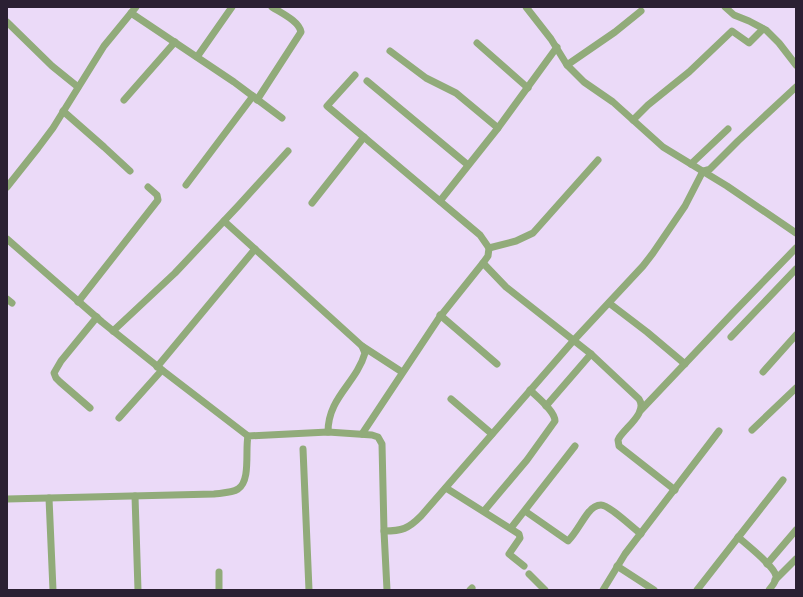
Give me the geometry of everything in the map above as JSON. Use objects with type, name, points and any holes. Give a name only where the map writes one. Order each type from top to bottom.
[{"type":"street","points":[[197,56],[232,7]]},
{"type":"street","points":[[186,185],[255,98],[302,32],[296,24],[272,7]]},
{"type":"street","points":[[526,7],[557,47],[567,65],[584,82],[613,102],[663,147],[727,186],[796,234]]},
{"type":"street","points":[[725,7],[734,15],[749,21],[774,37],[796,65]]},
{"type":"street","points":[[7,187],[38,148],[104,46],[134,10],[174,42],[197,56],[282,118]]},
{"type":"street","points":[[567,65],[615,32],[640,11]]},
{"type":"street","points":[[7,22],[52,66],[78,87]]},
{"type":"street","points":[[633,120],[648,105],[689,72],[732,31],[749,44],[763,29]]},
{"type":"street","points":[[124,100],[174,42]]},
{"type":"street","points":[[478,44],[528,88]]},
{"type":"street","points":[[440,201],[498,128],[557,47]]},
{"type":"street","points":[[390,51],[426,78],[456,92],[498,128]]},
{"type":"street","points":[[354,75],[327,106],[480,235],[489,248],[488,256],[440,315],[362,434]]},
{"type":"street","points":[[367,82],[468,165]]},
{"type":"street","points":[[384,531],[405,529],[413,525],[574,340],[610,303],[654,253],[685,206],[703,171],[710,169],[796,87]]},
{"type":"street","points":[[63,111],[130,171]]},
{"type":"street","points":[[691,164],[728,129]]},
{"type":"street","points":[[312,203],[364,137]]},
{"type":"street","points":[[113,331],[175,273],[288,151]]},
{"type":"street","points":[[489,248],[516,241],[533,233],[598,160]]},
{"type":"street","points":[[78,302],[158,200],[157,195],[148,187]]},
{"type":"street","points":[[224,221],[362,346],[402,372]]},
{"type":"street","points":[[7,239],[113,331],[248,436],[328,432],[362,434],[375,436],[381,440],[387,590]]},
{"type":"street","points":[[675,490],[619,446],[619,438],[641,410],[796,248]]},
{"type":"street","points":[[119,418],[255,249]]},
{"type":"street","points":[[483,263],[506,287],[591,354],[639,399],[641,403],[641,410]]},
{"type":"street","points":[[731,337],[796,269]]},
{"type":"street","points":[[610,303],[685,364]]},
{"type":"street","points":[[440,315],[497,364]]},
{"type":"street","points":[[90,408],[56,378],[54,373],[61,361],[97,317]]},
{"type":"street","points":[[763,372],[796,335]]},
{"type":"street","points":[[328,432],[328,421],[336,401],[363,361],[365,354],[362,346]]},
{"type":"street","points":[[546,406],[591,354]]},
{"type":"street","points":[[752,430],[796,388]]},
{"type":"street","points":[[484,512],[527,460],[554,423],[555,418],[546,406],[530,390]]},
{"type":"street","points":[[451,399],[492,434]]},
{"type":"street","points":[[603,590],[617,566],[719,431]]},
{"type":"street","points":[[7,499],[214,494],[237,490],[243,484],[246,474],[248,436]]},
{"type":"street","points":[[511,528],[575,446]]},
{"type":"street","points":[[303,449],[309,590]]},
{"type":"street","points":[[697,590],[783,480]]},
{"type":"street","points":[[446,488],[511,528],[521,536],[509,554],[524,566]]},
{"type":"street","points":[[135,496],[138,590]]},
{"type":"street","points":[[49,498],[53,590]]},
{"type":"street","points":[[525,511],[568,541],[589,512],[596,506],[601,505],[606,506],[641,534]]},
{"type":"street","points":[[767,564],[796,530]]},
{"type":"street","points":[[738,537],[774,572],[775,580]]},
{"type":"street","points":[[769,590],[775,580],[796,559]]},
{"type":"street","points":[[617,566],[654,590]]},
{"type":"street","points":[[219,572],[219,590]]},
{"type":"street","points":[[529,574],[545,590]]}]
